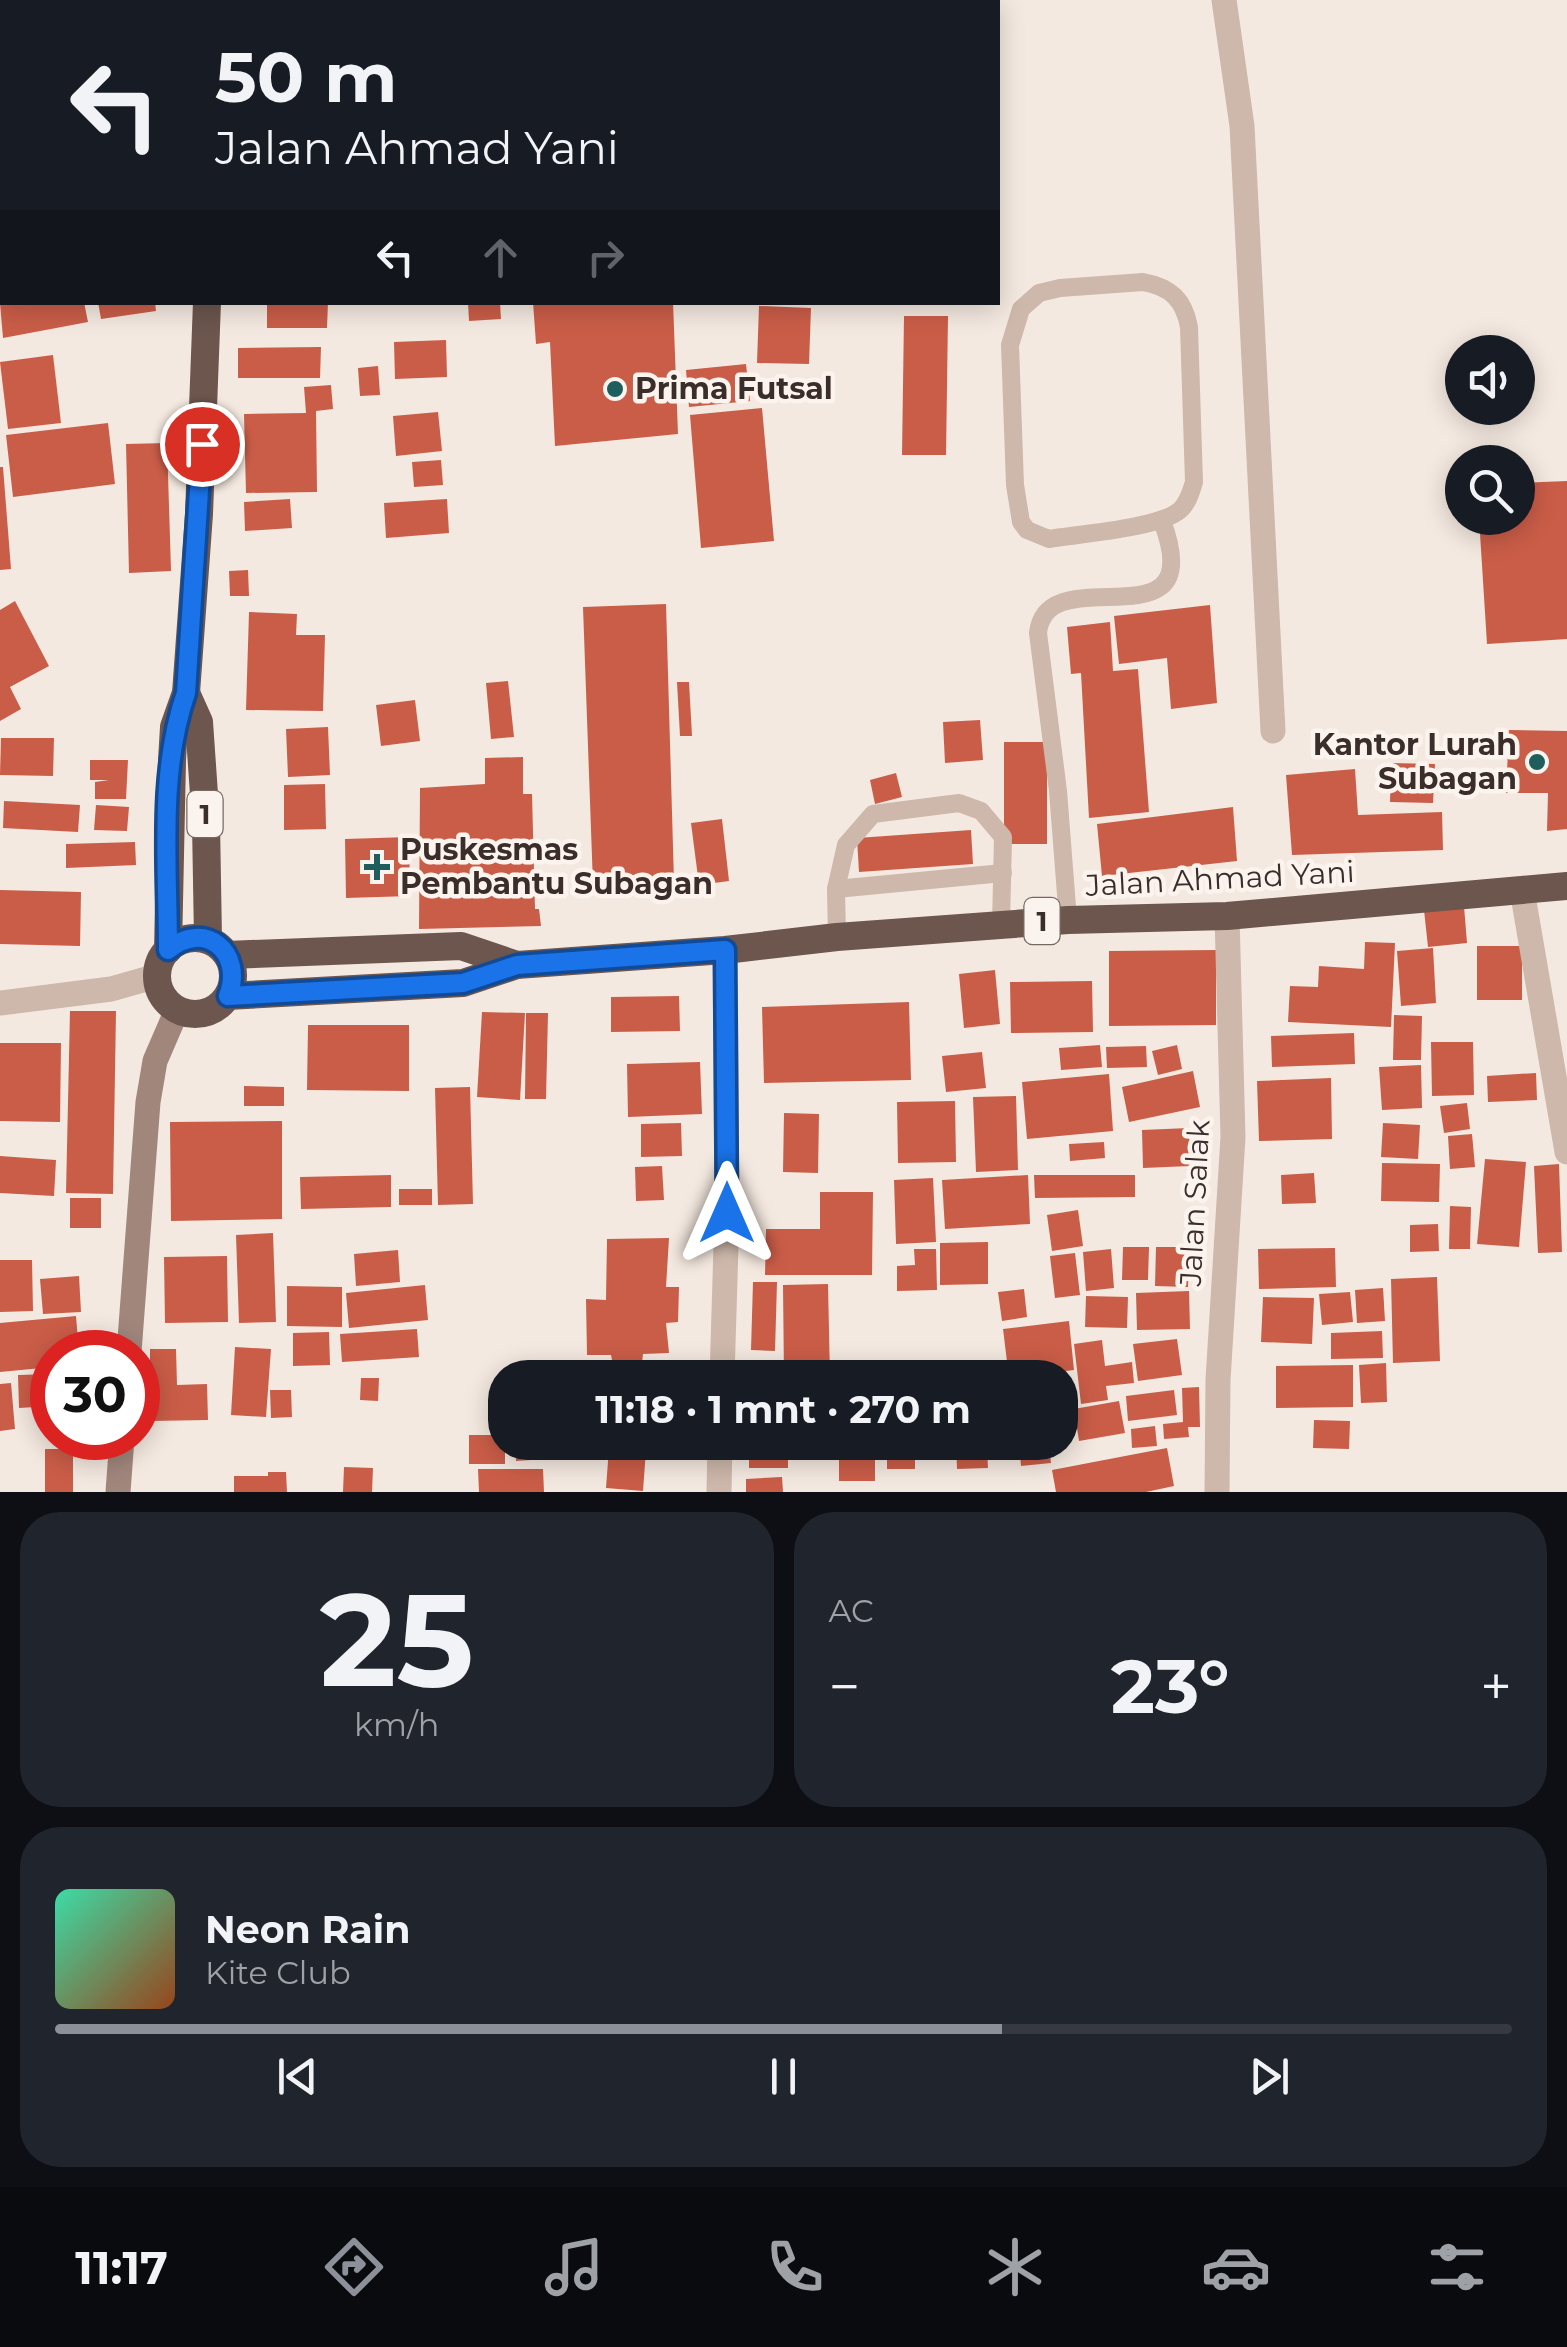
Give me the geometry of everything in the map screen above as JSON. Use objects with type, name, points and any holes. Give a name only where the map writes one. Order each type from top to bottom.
[{"type":"highway","name":"1","points":[[157,976],[168,950],[168,830],[174,727],[186,693],[200,514],[207,305]]},
{"type":"highway","name":"1","points":[[186,693],[200,722],[218,947]]},
{"type":"highway","name":"Jalan Ahmad Yani","points":[[228,996],[463,983],[517,965],[725,950],[837,936],[1068,920],[1227,916],[1567,886]]},
{"type":"highway","points":[[168,950],[186,939],[218,947],[234,975],[228,996]]},
{"type":"highway","name":"Jalan Ahmad Yani","points":[[218,947],[461,946],[517,965]]},
{"type":"highway","points":[[157,976],[163,996],[177,1010]]},
{"type":"highway","name":"1","points":[[177,1010],[206,1013],[228,996]]},
{"type":"main road","points":[[131,1330],[148,1102],[155,1061],[177,1010]]},
{"type":"main road","points":[[118,1492],[120,1460]]},
{"type":"street","points":[[1224,0],[1242,126],[1272,731]]},
{"type":"street","points":[[1522,890],[1567,1152]]},
{"type":"street","name":"Jalan Salak","points":[[1217,1492],[1218,1380],[1232,1137],[1227,916]]},
{"type":"street","points":[[723,1360],[727,1213],[725,950]]},
{"type":"street","points":[[0,1003],[111,989],[157,976]]},
{"type":"street","points":[[718,1492],[719,1460]]},
{"type":"lane","points":[[1143,282],[1168,291],[1185,306],[1194,482],[1188,502],[1162,521],[1049,539],[1027,530],[1020,522],[1010,346],[1021,309],[1039,293],[1143,282]]},
{"type":"lane","points":[[1068,920],[1039,619],[1049,609],[1072,600],[1155,591],[1173,573],[1172,546],[1162,521]]},
{"type":"lane","points":[[837,936],[836,890],[846,844],[873,814],[959,803],[980,811],[1003,836],[1001,924]]},
{"type":"lane","points":[[836,890],[1003,873]]},
{"type":"building","points":[[0,305],[85,305],[88,322],[3,338]]},
{"type":"building","points":[[99,305],[155,305],[156,311],[101,319]]},
{"type":"building","points":[[267,305],[328,305],[327,328],[267,328]]},
{"type":"building","points":[[468,305],[500,305],[501,319],[469,321]]},
{"type":"building","name":"Prima Futsal","points":[[533,305],[673,305],[678,434],[555,446],[550,342],[536,344]]},
{"type":"building","points":[[759,306],[811,308],[809,364],[757,363]]},
{"type":"building","points":[[904,316],[948,316],[946,455],[902,455]]},
{"type":"building","points":[[446,340],[447,377],[395,379],[394,342]]},
{"type":"building","points":[[321,347],[320,378],[238,378],[238,348]]},
{"type":"building","points":[[53,355],[61,423],[8,429],[0,362]]},
{"type":"building","points":[[746,364],[750,401],[689,407],[686,370]]},
{"type":"building","points":[[378,366],[380,395],[360,396],[358,368]]},
{"type":"building","points":[[331,385],[333,409],[316,411],[317,492],[246,493],[244,414],[306,413],[304,387]]},
{"type":"building","points":[[762,408],[774,541],[701,548],[690,415]]},
{"type":"building","points":[[438,412],[442,451],[396,456],[393,416]]},
{"type":"building","points":[[108,423],[115,484],[13,497],[6,435]]},
{"type":"building","points":[[167,443],[171,571],[129,573],[126,444]]},
{"type":"building","points":[[441,460],[443,485],[414,487],[412,462]]},
{"type":"building","points":[[0,467],[11,569],[0,570]]},
{"type":"building","points":[[1567,481],[1567,639],[1487,644],[1480,535],[1535,535],[1535,482]]},
{"type":"building","points":[[290,499],[292,528],[245,531],[244,502]]},
{"type":"building","points":[[447,499],[449,533],[386,538],[384,503]]},
{"type":"building","points":[[248,570],[249,596],[230,596],[229,571]]},
{"type":"building","points":[[15,601],[49,666],[10,687],[21,709],[0,721],[0,610]]},
{"type":"building","points":[[666,604],[674,882],[593,885],[583,607]]},
{"type":"building","points":[[1210,605],[1217,703],[1171,709],[1167,658],[1119,664],[1114,616]]},
{"type":"building","points":[[249,612],[297,614],[296,635],[325,635],[323,711],[246,710]]},
{"type":"building","points":[[1110,622],[1113,671],[1138,669],[1149,812],[1089,818],[1081,673],[1071,674],[1067,627]]},
{"type":"building","points":[[508,681],[514,737],[491,739],[486,683]]},
{"type":"building","points":[[677,682],[689,682],[692,736],[680,736]]},
{"type":"building","points":[[415,700],[420,741],[381,746],[376,705]]},
{"type":"building","points":[[980,720],[983,760],[945,763],[943,722]]},
{"type":"building","points":[[328,727],[330,775],[288,777],[286,729]]},
{"type":"building","name":"Kantor Lurah Subagan","points":[[1509,730],[1567,731],[1567,829],[1547,831],[1548,793],[1506,793]]},
{"type":"building","points":[[1,738],[54,738],[53,776],[0,775]]},
{"type":"building","points":[[1004,742],[1047,742],[1047,844],[1004,844]]},
{"type":"building","points":[[523,757],[523,794],[532,794],[535,909],[539,909],[541,926],[419,929],[420,788],[485,784],[485,758]]},
{"type":"building","points":[[90,760],[128,760],[126,799],[95,799],[95,782],[109,780],[90,780]]},
{"type":"building","points":[[1391,763],[1435,764],[1433,803],[1390,802]]},
{"type":"building","points":[[1355,769],[1358,815],[1442,812],[1443,850],[1292,855],[1286,775]]},
{"type":"building","points":[[896,773],[902,797],[875,804],[870,780]]},
{"type":"building","points":[[325,784],[326,829],[284,830],[284,785]]},
{"type":"building","points":[[4,801],[80,805],[78,832],[3,828]]},
{"type":"building","points":[[96,805],[129,807],[127,831],[94,830]]},
{"type":"building","points":[[1233,807],[1237,861],[1102,876],[1097,824]]},
{"type":"building","points":[[722,819],[729,881],[699,885],[691,823]]},
{"type":"building","points":[[971,830],[973,864],[859,872],[857,838]]},
{"type":"building","name":"Puskesmas Pembantu Subagan","points":[[409,837],[410,896],[346,898],[345,839]]},
{"type":"building","points":[[135,842],[136,865],[66,868],[66,844]]},
{"type":"building","points":[[0,890],[81,892],[80,946],[0,944]]},
{"type":"building","points":[[1464,906],[1467,943],[1428,947],[1424,910]]},
{"type":"building","points":[[1365,942],[1395,943],[1391,1027],[1288,1022],[1290,986],[1318,987],[1319,966],[1364,969]]},
{"type":"building","points":[[1477,946],[1522,946],[1522,1000],[1477,1000]]},
{"type":"building","points":[[1433,948],[1436,1003],[1401,1006],[1397,951]]},
{"type":"building","points":[[1216,950],[1216,1025],[1109,1026],[1109,951]]},
{"type":"building","points":[[995,970],[1000,1024],[964,1028],[959,974]]},
{"type":"building","points":[[1092,981],[1093,1032],[1011,1033],[1010,982]]},
{"type":"building","points":[[679,996],[680,1031],[611,1032],[611,997]]},
{"type":"building","points":[[909,1002],[911,1080],[764,1083],[762,1007]]},
{"type":"building","points":[[70,1011],[116,1011],[113,1194],[66,1193]]},
{"type":"building","points":[[482,1012],[525,1013],[520,1100],[477,1097]]},
{"type":"building","points":[[526,1013],[548,1013],[546,1099],[525,1099]]},
{"type":"building","points":[[1394,1015],[1422,1016],[1421,1060],[1393,1060]]},
{"type":"building","points":[[308,1025],[409,1025],[409,1091],[307,1090]]},
{"type":"building","points":[[1354,1033],[1355,1064],[1272,1067],[1271,1036]]},
{"type":"building","points":[[1431,1042],[1473,1042],[1474,1095],[1432,1096]]},
{"type":"building","points":[[0,1043],[61,1043],[60,1122],[0,1121]]},
{"type":"building","points":[[1100,1045],[1102,1067],[1061,1070],[1059,1048]]},
{"type":"building","points":[[1177,1045],[1182,1069],[1158,1075],[1152,1051]]},
{"type":"building","points":[[1146,1046],[1147,1067],[1107,1068],[1106,1047]]},
{"type":"building","points":[[982,1052],[986,1088],[946,1092],[942,1056]]},
{"type":"building","points":[[700,1062],[702,1114],[628,1117],[627,1064]]},
{"type":"building","points":[[1421,1065],[1422,1108],[1382,1110],[1379,1067]]},
{"type":"building","points":[[1193,1071],[1200,1107],[1129,1122],[1122,1087]]},
{"type":"building","points":[[1536,1073],[1537,1100],[1488,1102],[1487,1076]]},
{"type":"building","points":[[1109,1074],[1113,1131],[1027,1139],[1022,1082]]},
{"type":"building","points":[[1331,1078],[1332,1139],[1259,1141],[1257,1081]]},
{"type":"building","points":[[244,1086],[284,1087],[284,1106],[244,1106]]},
{"type":"building","points":[[470,1087],[473,1204],[438,1205],[435,1088]]},
{"type":"building","points":[[1016,1096],[1018,1170],[976,1172],[973,1097]]},
{"type":"building","points":[[955,1101],[956,1162],[898,1163],[897,1102]]},
{"type":"building","points":[[1467,1103],[1470,1129],[1444,1133],[1440,1106]]},
{"type":"building","points":[[784,1113],[819,1114],[818,1173],[783,1172]]},
{"type":"building","points":[[282,1121],[282,1219],[171,1221],[170,1122]]},
{"type":"building","points":[[681,1123],[682,1156],[641,1157],[641,1124]]},
{"type":"building","points":[[1383,1123],[1420,1125],[1418,1159],[1381,1157]]},
{"type":"building","points":[[1189,1128],[1190,1166],[1143,1168],[1142,1130]]},
{"type":"building","points":[[1472,1134],[1475,1167],[1450,1169],[1448,1136]]},
{"type":"building","points":[[1104,1142],[1105,1158],[1070,1161],[1069,1144]]},
{"type":"building","points":[[0,1156],[56,1160],[54,1196],[0,1193]]},
{"type":"building","points":[[1485,1159],[1526,1162],[1519,1247],[1477,1244]]},
{"type":"building","points":[[1382,1163],[1440,1164],[1439,1202],[1381,1201]]},
{"type":"building","points":[[1559,1164],[1562,1252],[1538,1253],[1534,1166]]},
{"type":"building","points":[[662,1166],[664,1200],[636,1201],[635,1167]]},
{"type":"building","points":[[1314,1173],[1316,1203],[1282,1204],[1281,1175]]},
{"type":"building","points":[[391,1175],[391,1207],[301,1209],[300,1177]]},
{"type":"building","points":[[1028,1175],[1030,1224],[945,1229],[942,1180]]},
{"type":"building","points":[[1034,1175],[1135,1175],[1135,1197],[1035,1198]]},
{"type":"building","points":[[933,1178],[936,1242],[896,1244],[894,1180]]},
{"type":"building","points":[[399,1189],[432,1189],[432,1205],[399,1205]]},
{"type":"building","points":[[820,1192],[873,1192],[872,1275],[765,1275],[766,1229],[820,1229]]},
{"type":"building","points":[[70,1198],[101,1198],[101,1228],[70,1228]]},
{"type":"building","points":[[1450,1206],[1471,1207],[1470,1249],[1449,1249]]},
{"type":"building","points":[[1078,1210],[1083,1246],[1052,1251],[1047,1215]]},
{"type":"building","points":[[1438,1224],[1439,1251],[1410,1252],[1410,1225]]},
{"type":"building","points":[[273,1233],[276,1322],[239,1323],[236,1235]]},
{"type":"building","points":[[669,1238],[666,1287],[679,1287],[678,1322],[666,1323],[669,1353],[643,1354],[642,1360],[587,1355],[586,1299],[606,1300],[607,1239]]},
{"type":"building","points":[[988,1242],[988,1284],[940,1285],[940,1243]]},
{"type":"building","points":[[1123,1247],[1149,1247],[1148,1280],[1122,1280]]},
{"type":"building","points":[[1156,1247],[1189,1247],[1188,1287],[1155,1286]]},
{"type":"building","points":[[1335,1248],[1336,1287],[1259,1289],[1258,1249]]},
{"type":"building","points":[[914,1249],[936,1249],[937,1290],[897,1291],[897,1266],[915,1265]]},
{"type":"building","points":[[1111,1249],[1114,1288],[1086,1291],[1083,1252]]},
{"type":"building","points":[[398,1250],[400,1282],[356,1286],[354,1254]]},
{"type":"building","points":[[1075,1253],[1080,1295],[1055,1298],[1050,1256]]},
{"type":"building","points":[[227,1256],[228,1322],[165,1323],[164,1257]]},
{"type":"building","points":[[0,1260],[32,1260],[33,1311],[0,1312]]},
{"type":"building","points":[[79,1276],[81,1312],[43,1314],[40,1279]]},
{"type":"building","points":[[1437,1277],[1440,1361],[1393,1363],[1391,1279]]},
{"type":"building","points":[[753,1282],[777,1282],[775,1351],[751,1350]]},
{"type":"building","points":[[828,1284],[830,1360],[784,1360],[783,1285]]},
{"type":"building","points":[[425,1285],[428,1320],[349,1328],[346,1293]]},
{"type":"building","points":[[287,1286],[342,1287],[342,1327],[287,1326]]},
{"type":"building","points":[[1383,1288],[1385,1321],[1357,1323],[1355,1290]]},
{"type":"building","points":[[1024,1289],[1027,1317],[1002,1321],[998,1292]]},
{"type":"building","points":[[1189,1291],[1190,1329],[1137,1330],[1136,1293]]},
{"type":"building","points":[[1350,1292],[1353,1322],[1322,1325],[1319,1294]]},
{"type":"building","points":[[1086,1296],[1128,1297],[1127,1328],[1085,1327]]},
{"type":"building","points":[[1263,1297],[1314,1298],[1312,1344],[1261,1342]]},
{"type":"building","points":[[76,1316],[77,1330],[30,1330],[30,1369],[0,1372],[0,1323]]},
{"type":"building","points":[[1069,1321],[1073,1360],[1007,1360],[1003,1329]]},
{"type":"building","points":[[417,1329],[419,1357],[342,1362],[340,1334]]},
{"type":"building","points":[[1382,1331],[1383,1358],[1331,1359],[1331,1333]]},
{"type":"building","points":[[329,1332],[330,1365],[293,1366],[293,1333]]},
{"type":"building","points":[[1177,1339],[1182,1375],[1138,1381],[1133,1344]]},
{"type":"building","points":[[1102,1340],[1105,1366],[1132,1362],[1134,1383],[1106,1386],[1108,1400],[1081,1404],[1074,1344]]},
{"type":"building","points":[[235,1347],[271,1349],[266,1417],[231,1415]]},
{"type":"building","points":[[160,1349],[176,1349],[177,1385],[207,1384],[208,1420],[160,1421]]},
{"type":"building","points":[[1386,1363],[1387,1402],[1361,1403],[1359,1365]]},
{"type":"building","points":[[1353,1365],[1353,1407],[1276,1408],[1276,1366]]},
{"type":"building","points":[[18,1375],[30,1375],[30,1407],[19,1408]]},
{"type":"building","points":[[361,1378],[379,1378],[378,1401],[360,1400]]},
{"type":"building","points":[[11,1383],[15,1429],[0,1431],[0,1384]]},
{"type":"building","points":[[1199,1387],[1200,1427],[1188,1427],[1189,1437],[1164,1439],[1163,1424],[1183,1422],[1182,1388]]},
{"type":"building","points":[[270,1390],[291,1390],[292,1417],[271,1418]]},
{"type":"building","points":[[1174,1390],[1177,1415],[1128,1421],[1126,1396]]},
{"type":"building","points":[[1119,1401],[1125,1433],[1079,1441],[1078,1408]]},
{"type":"building","points":[[1314,1420],[1350,1421],[1349,1449],[1313,1448]]},
{"type":"building","points":[[1155,1426],[1157,1446],[1132,1448],[1131,1429]]},
{"type":"building","points":[[469,1435],[488,1435],[488,1460],[505,1460],[505,1464],[469,1464]]},
{"type":"building","points":[[1167,1448],[1174,1486],[1146,1492],[1056,1492],[1052,1470]]},
{"type":"building","points":[[45,1460],[73,1460],[73,1492],[45,1492]]},
{"type":"building","points":[[608,1460],[645,1460],[643,1491],[606,1488]]},
{"type":"building","points":[[749,1460],[788,1460],[788,1468],[749,1468]]},
{"type":"building","points":[[839,1460],[875,1460],[875,1481],[839,1481]]},
{"type":"building","points":[[887,1460],[915,1460],[915,1469],[887,1469]]},
{"type":"building","points":[[957,1460],[988,1460],[988,1468],[957,1469]]},
{"type":"building","points":[[1020,1460],[1051,1460],[1051,1463],[1021,1466]]},
{"type":"building","points":[[344,1467],[373,1468],[372,1492],[343,1492]]},
{"type":"building","points":[[478,1469],[543,1469],[544,1492],[479,1492]]},
{"type":"building","points":[[268,1472],[286,1472],[287,1492],[234,1492],[234,1476],[268,1476]]},
{"type":"building","points":[[782,1477],[783,1492],[746,1492],[746,1479]]},
{"type":"place","name":"Prima Futsal","points":[[615,389]]},
{"type":"place","name":"Kantor Lurah Subagan","points":[[1537,762]]},
{"type":"place","name":"Puskesmas Pembantu Subagan","points":[[377,867]]},
{"type":"route","points":[[202,444],[186,693],[174,727],[168,830],[168,950],[176,943],[197,938],[208,939],[222,948],[234,975],[228,996],[463,983],[517,965],[725,950],[727,1213]]}]
